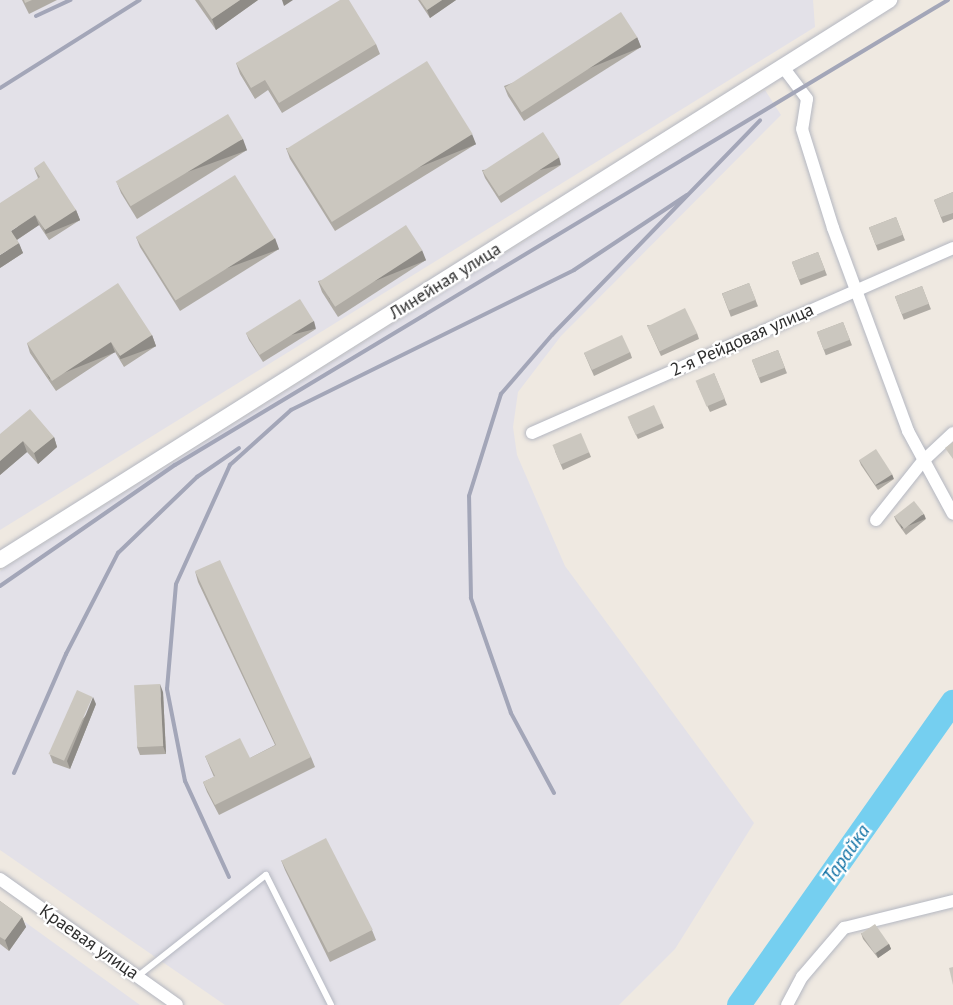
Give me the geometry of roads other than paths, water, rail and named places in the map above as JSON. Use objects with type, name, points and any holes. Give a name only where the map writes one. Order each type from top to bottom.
[{"type":"street","name":"Линейная улица","points":[[0,560],[889,0]]},
{"type":"street","points":[[783,67],[807,99],[802,129],[833,228],[922,461],[953,514]]},
{"type":"street","name":"2-я Рейдовая улица","points":[[532,433],[856,288],[953,249]]},
{"type":"street","points":[[876,520],[922,461],[953,433]]},
{"type":"street","name":"Краевая улица","points":[[0,879],[177,1005]]},
{"type":"street","points":[[787,1005],[802,977],[844,928],[953,901]]},
{"type":"lane","points":[[138,977],[266,875],[331,1005]]},
{"type":"waterway","name":"Тарайка","points":[[739,1005],[953,702]]},
{"type":"railway","points":[[36,16],[71,0]]},
{"type":"railway","points":[[0,88],[140,0]]},
{"type":"railway","points":[[0,586],[175,465],[948,0]]},
{"type":"railway","points":[[554,793],[511,713],[471,598],[469,496],[501,394],[552,335],[760,120]]},
{"type":"railway","points":[[229,877],[185,781],[167,689],[176,584],[230,465],[291,410],[574,270],[687,195]]},
{"type":"railway","points":[[14,773],[66,654],[118,553],[197,477],[239,448]]}]
